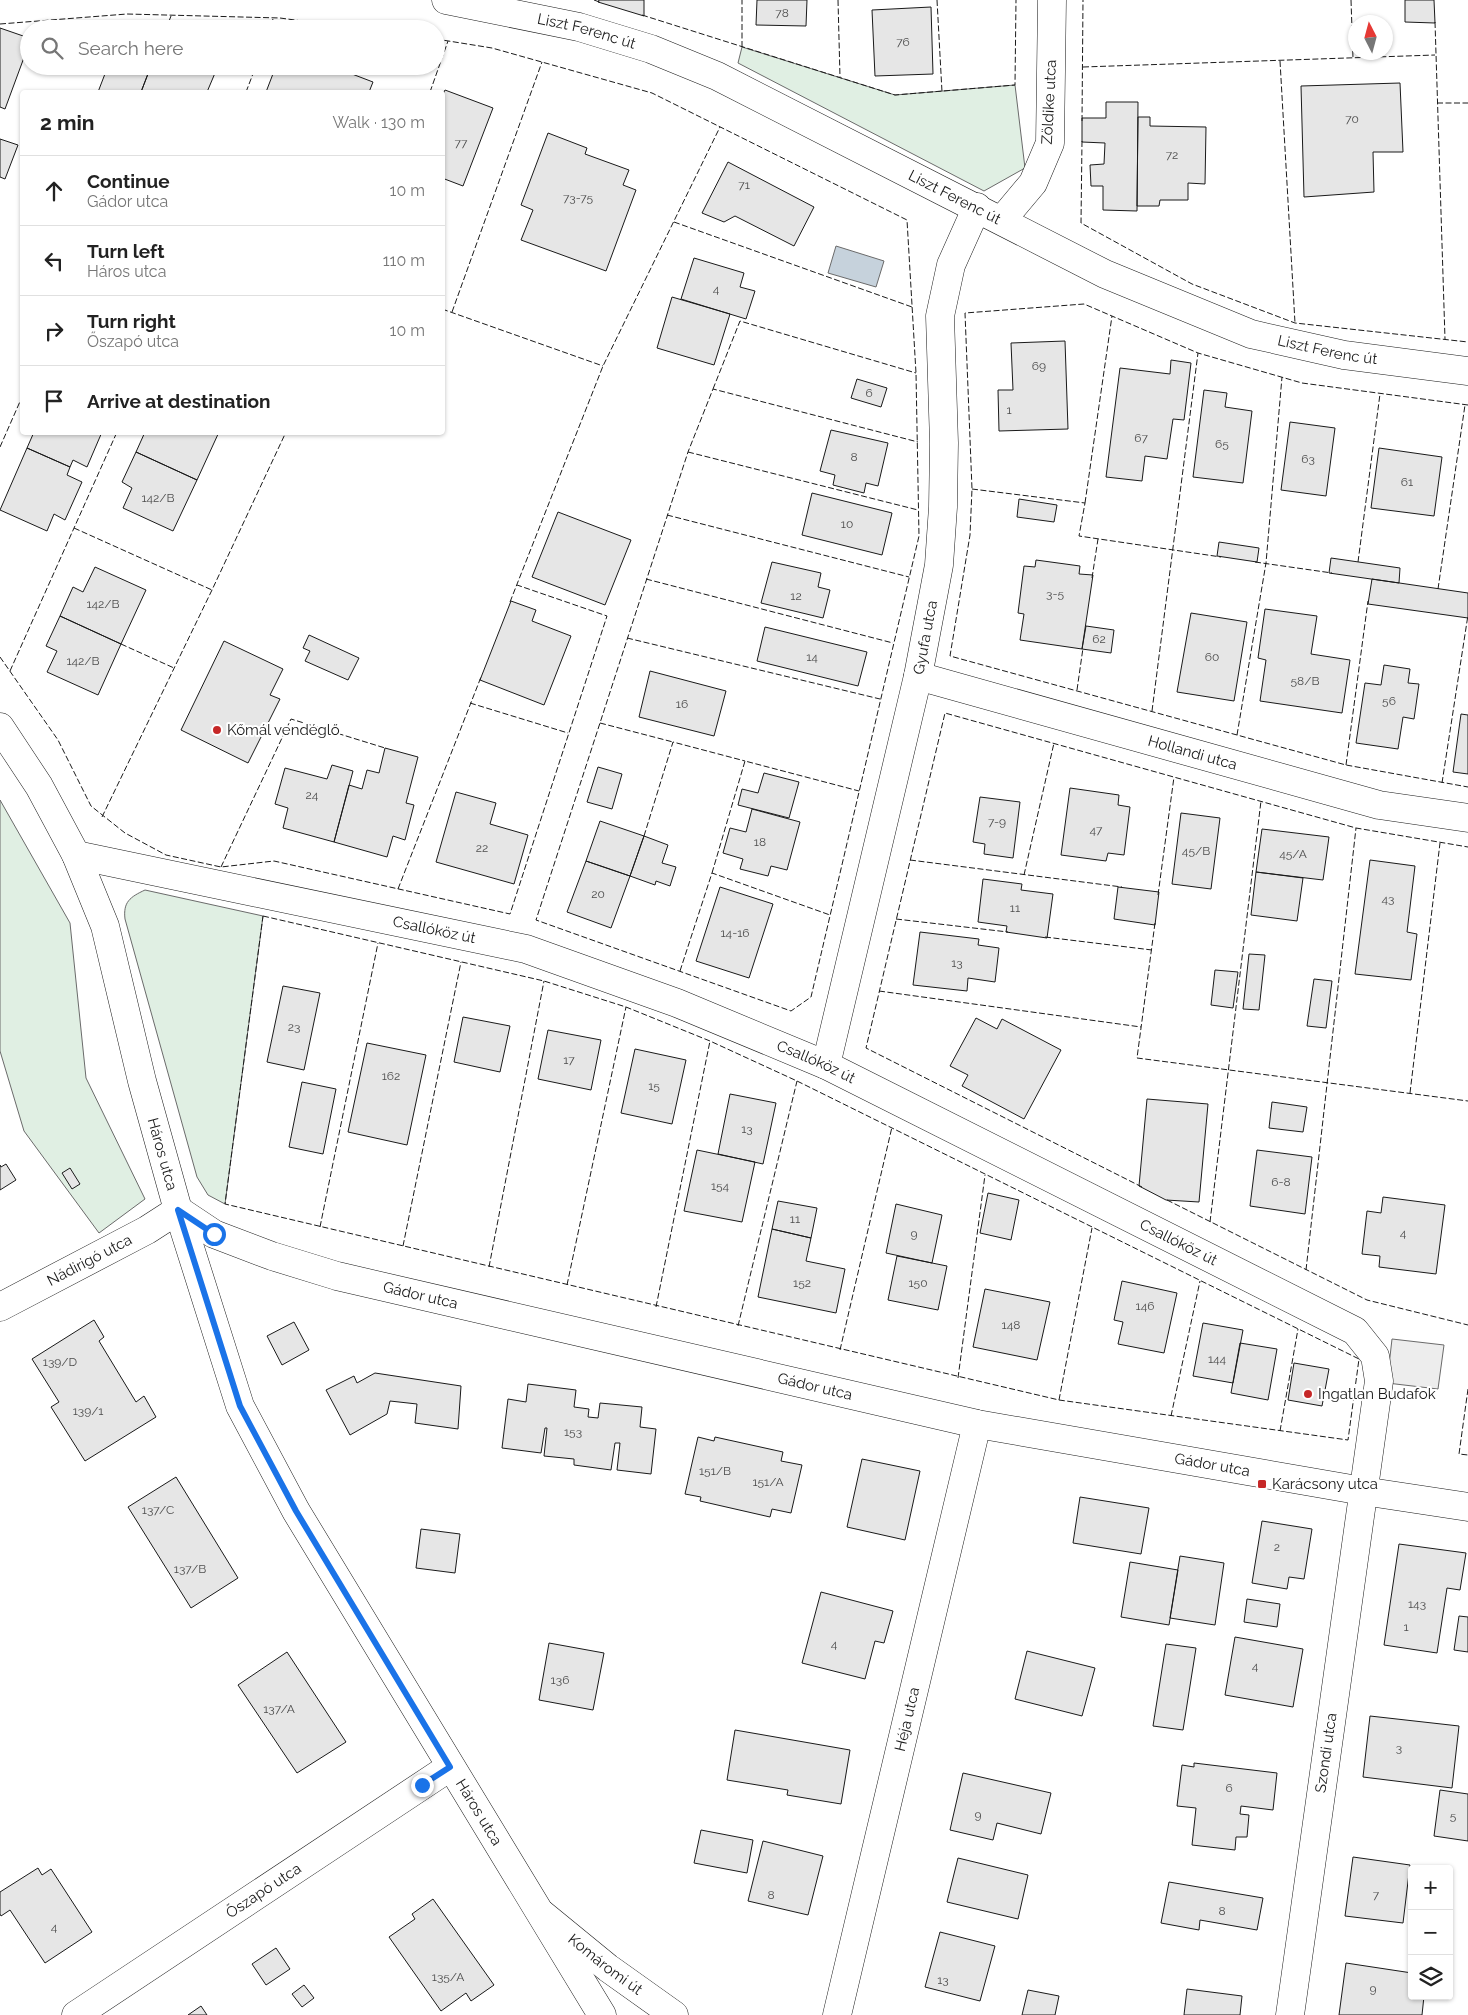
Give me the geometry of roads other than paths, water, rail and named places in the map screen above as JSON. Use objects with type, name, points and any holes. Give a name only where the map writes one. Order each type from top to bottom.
[{"type":"street","name":"Liszt Ferenc út","points":[[446,0],[579,27],[651,49],[717,76],[1105,274],[1251,334],[1344,355],[1468,371]]},
{"type":"street","name":"Zöldike utca","points":[[1002,220],[1033,183],[1050,143],[1052,0]]},
{"type":"street","name":"Gyufa utca","points":[[826,1065],[918,676],[939,565],[943,507],[940,316],[951,265],[976,207]]},
{"type":"street","name":"Hollandi utca","points":[[918,676],[1378,805],[1468,818]]},
{"type":"street","name":"Háros utca","points":[[0,727],[39,786],[76,855],[105,926],[142,1081],[178,1210],[240,1406],[296,1511],[602,2015]]},
{"type":"street","name":"Csallóköz út","points":[[76,855],[526,949],[677,1003],[826,1065],[1355,1331],[1375,1356],[1379,1381],[1363,1491]]},
{"type":"street","name":"Nádirigó utca","points":[[0,1307],[147,1230],[178,1210]]},
{"type":"street","name":"Gádor utca","points":[[178,1210],[214,1234],[272,1256],[337,1276],[977,1424],[1363,1491],[1468,1507]]},
{"type":"street","name":"Héja utca","points":[[837,2015],[977,1424]]},
{"type":"street","name":"Szondi utca","points":[[1290,2015],[1363,1491]]},
{"type":"street","name":"Őszapó utca","points":[[76,2015],[450,1767]]},
{"type":"street","name":"Komáromi út","points":[[539,1912],[608,1968],[674,2015]]},
{"type":"place","name":"Kőmál vendéglő","points":[[217,730]]},
{"type":"place","name":"Ingatlan Budafok","points":[[1308,1394]]},
{"type":"place","name":"Karácsony utca","points":[[1262,1484]]}]
